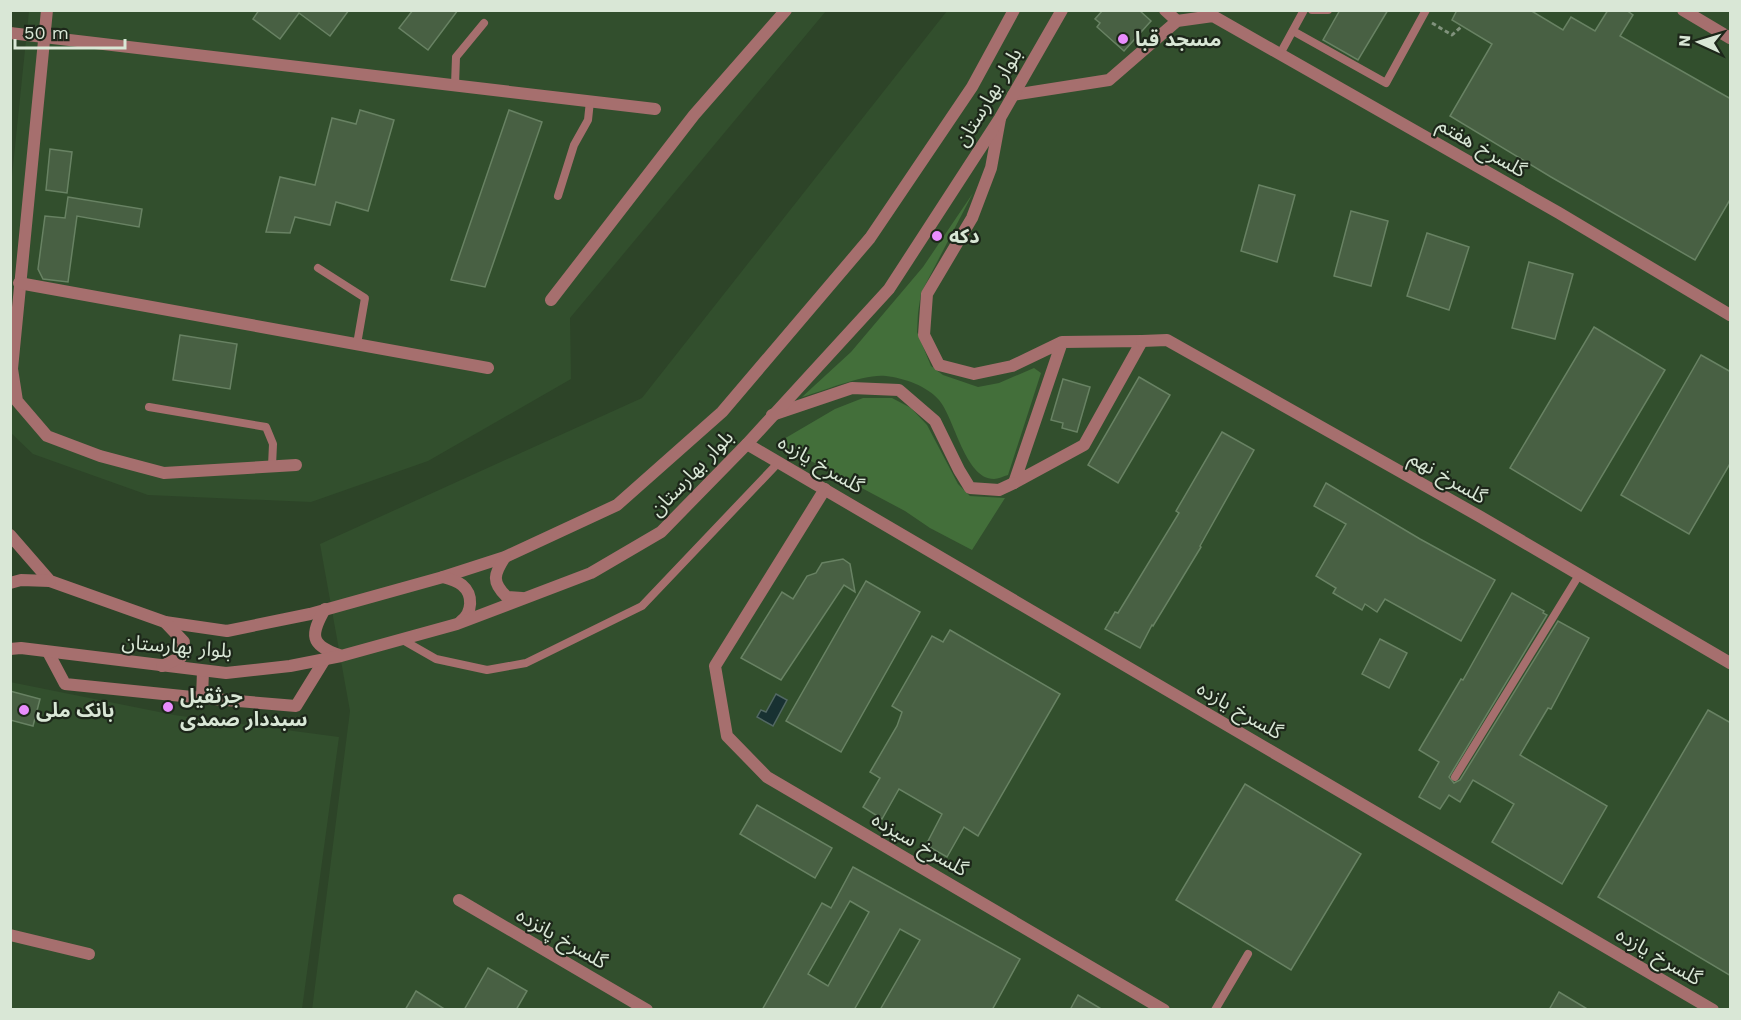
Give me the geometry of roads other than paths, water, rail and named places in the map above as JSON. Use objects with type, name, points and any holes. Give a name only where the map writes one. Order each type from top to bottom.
[{"type":"street","points":[[47,10],[16,260],[19,283],[12,369],[17,401],[47,436],[100,456],[164,473],[296,465]]},
{"type":"street","points":[[551,300],[694,115],[786,10]]},
{"type":"street","name":"بلوار بهارستان","points":[[10,535],[50,581],[165,622],[227,631],[310,614],[443,577],[505,557],[616,505],[722,412],[870,238],[972,87],[1014,10]]},
{"type":"street","name":"بلوار بهارستان","points":[[14,648],[226,673],[290,666],[341,656],[457,624],[591,573],[661,532],[747,444],[889,289],[1000,118],[1062,10]]},
{"type":"street","points":[[1013,95],[1109,80],[1177,21],[1165,10]]},
{"type":"street","points":[[1683,10],[1731,38]]},
{"type":"street","name":"گلسرخ هفتم","points":[[1177,21],[1213,16],[1559,213],[1731,315]]},
{"type":"street","points":[[10,33],[655,109]]},
{"type":"street","points":[[1000,118],[991,168],[972,218],[927,294],[924,335],[939,365],[974,374],[1012,366],[1062,342]]},
{"type":"street","points":[[19,283],[488,368]]},
{"type":"street","name":"گلسرخ نهم","points":[[1062,342],[1167,340],[1479,516],[1731,663]]},
{"type":"street","points":[[772,415],[852,388],[899,390],[935,421],[969,488],[999,490],[1084,445],[1142,341]]},
{"type":"street","points":[[1014,483],[1062,342]]},
{"type":"street","name":"گلسرخ یازده","points":[[747,444],[1713,1010]]},
{"type":"street","name":"گلسرخ سیزده","points":[[825,489],[715,666],[727,736],[767,777],[1164,1010]]},
{"type":"street","points":[[505,557],[496,571],[496,584],[507,597],[526,598]]},
{"type":"street","points":[[443,577],[463,586],[470,595],[470,606],[466,617],[457,624]]},
{"type":"street","points":[[10,583],[21,580],[50,581]]},
{"type":"street","points":[[325,609],[316,624],[315,637],[322,649],[341,656]]},
{"type":"street","points":[[161,666],[182,657],[184,642],[165,622]]},
{"type":"street","points":[[48,652],[65,684],[296,706],[325,659]]},
{"type":"street","points":[[202,698],[203,671]]},
{"type":"street","name":"گلسرخ پانزده","points":[[459,900],[646,1010]]},
{"type":"street","points":[[10,934],[89,954]]},
{"type":"lane","points":[[1280,54],[1304,10]]},
{"type":"lane","points":[[1312,10],[1328,10]]},
{"type":"lane","points":[[1293,31],[1386,83],[1424,14]]},
{"type":"lane","points":[[455,85],[456,57],[483,23]]},
{"type":"lane","points":[[558,196],[574,145],[588,120],[590,101]]},
{"type":"lane","points":[[318,268],[365,298],[357,344]]},
{"type":"lane","points":[[149,407],[266,427],[273,444],[272,466]]},
{"type":"lane","points":[[401,639],[436,659],[488,670],[526,663],[642,606],[779,462]]},
{"type":"lane","points":[[1455,777],[1579,575]]},
{"type":"lane","points":[[1215,1010],[1248,954]]},
{"type":"water","points":[[776,694],[787,700],[773,726],[757,717],[761,710],[766,712]]},
{"type":"place","name":"مسجد قبا","points":[[1123,39]]},
{"type":"place","name":"دکه","points":[[937,236]]},
{"type":"place","name":"جرثقیل سبددار صمدی","points":[[168,707]]},
{"type":"place","name":"بانک ملی","points":[[24,710]]}]
